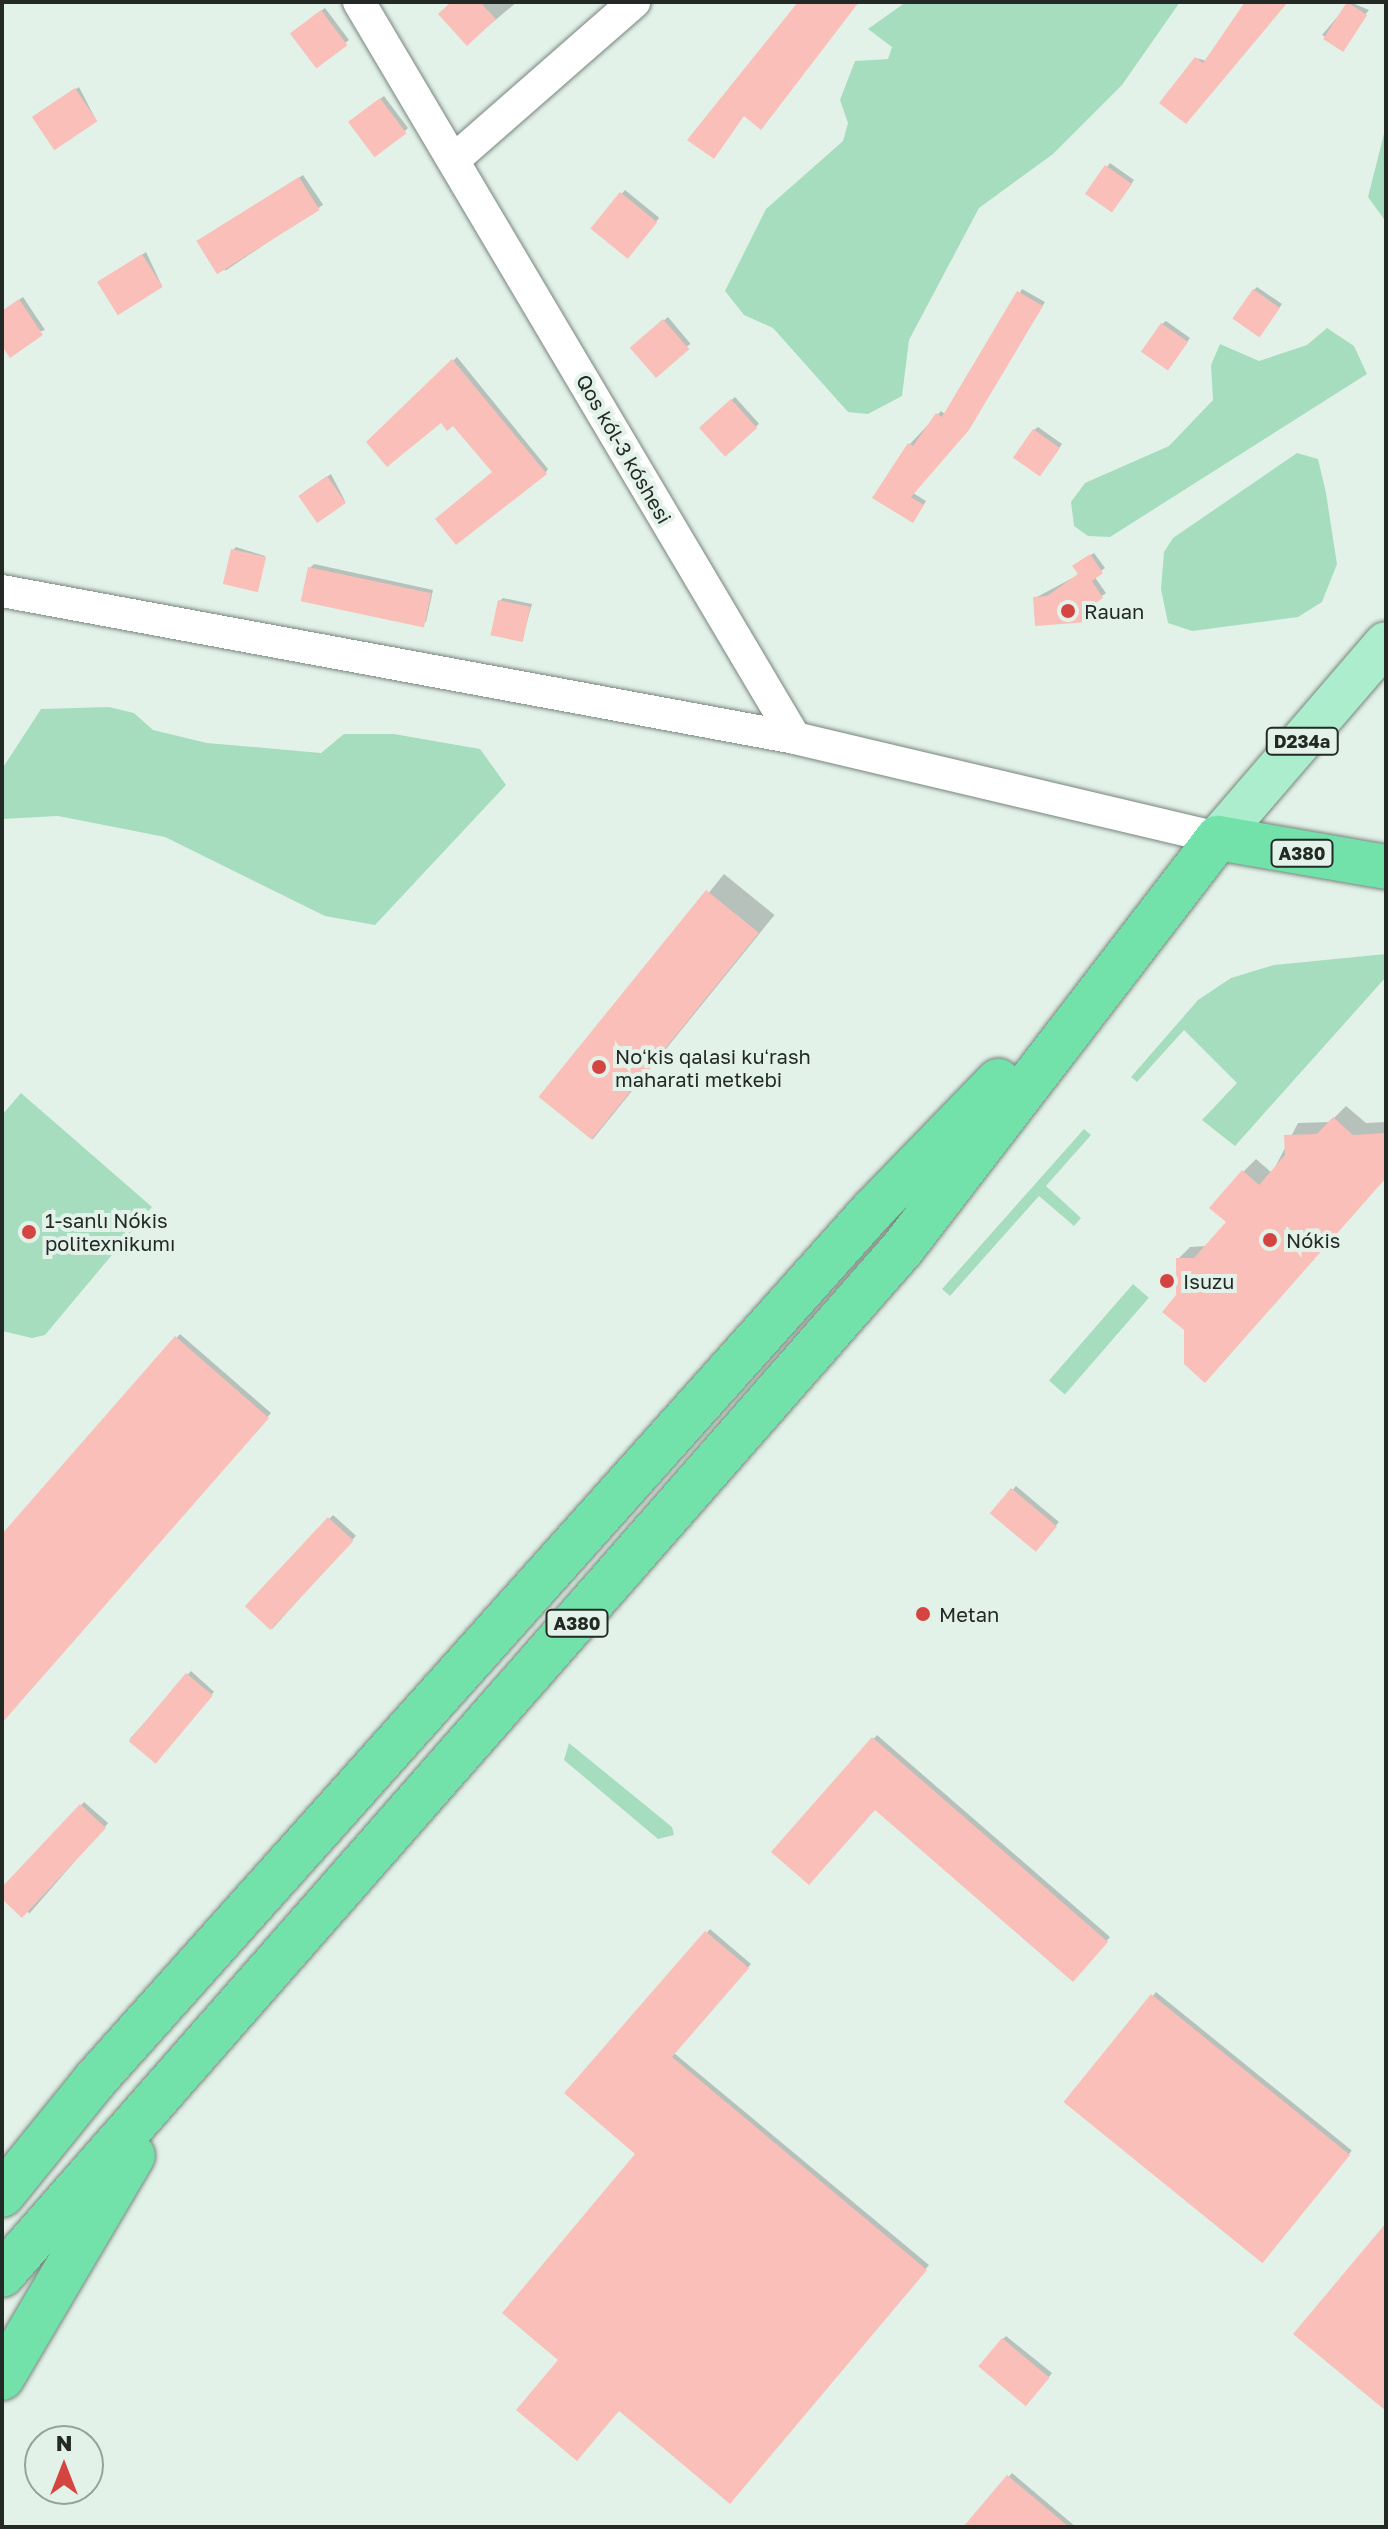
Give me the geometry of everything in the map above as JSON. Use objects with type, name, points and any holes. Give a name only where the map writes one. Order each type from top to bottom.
[{"type":"highway","name":"A380","points":[[2,2275],[203,2041],[903,1248],[1125,950],[1218,838],[1386,867]]},
{"type":"highway","name":"A380","points":[[2,2195],[95,2080],[873,1210],[1125,950]]},
{"type":"highway","points":[[2,2378],[203,2041]]},
{"type":"highway","points":[[2,2155],[95,2080]]},
{"type":"main road","name":"D234a","points":[[1218,838],[1386,643]]},
{"type":"street","name":"Qos kól-3 kóshesi","points":[[359,2],[456,158],[795,738]]},
{"type":"street","points":[[456,158],[634,2]]},
{"type":"street","points":[[2,591],[795,738],[1218,838]]},
{"type":"green space","points":[[906,2],[1180,2],[1122,85],[1053,154],[979,208],[909,340],[902,396],[868,414],[848,412],[773,328],[744,315],[725,291],[766,209],[843,141],[848,123],[840,100],[855,61],[888,59],[892,47],[868,29]]},
{"type":"green space","points":[[1386,126],[1386,219],[1384,219],[1368,197]]},
{"type":"green space","points":[[1327,328],[1354,346],[1367,374],[1110,537],[1088,536],[1074,526],[1071,502],[1085,483],[1169,446],[1213,400],[1211,365],[1220,344],[1259,361],[1307,345]]},
{"type":"green space","points":[[1297,453],[1318,459],[1326,493],[1337,564],[1322,602],[1298,617],[1192,631],[1168,623],[1161,589],[1164,552],[1173,538]]},
{"type":"green space","points":[[109,707],[134,713],[153,730],[207,743],[321,753],[344,734],[394,734],[480,749],[506,785],[375,925],[325,916],[165,837],[58,816],[2,819],[2,769],[41,709]]},
{"type":"green space","points":[[1386,954],[1386,977],[1235,1146],[1202,1120],[1237,1083],[1184,1030],[1137,1082],[1131,1077],[1198,1000],[1231,978],[1274,965]]},
{"type":"green space","points":[[21,1093],[152,1207],[45,1335],[32,1338],[2,1331],[2,1115]]},
{"type":"green space","points":[[1084,1129],[1091,1135],[1046,1186],[1081,1218],[1074,1226],[1039,1196],[950,1296],[942,1289]]},
{"type":"green space","points":[[1133,1284],[1149,1298],[1065,1394],[1049,1381]]},
{"type":"green space","points":[[569,1743],[672,1827],[674,1835],[658,1839],[564,1760]]},
{"type":"building","points":[[451,2],[480,2],[496,19],[467,46],[438,14]]},
{"type":"building","points":[[798,2],[859,2],[761,130],[744,116],[714,159],[687,140]]},
{"type":"building","points":[[1245,2],[1288,2],[1186,124],[1159,103],[1195,57],[1203,63]]},
{"type":"building","points":[[1347,2],[1367,15],[1343,52],[1323,39]]},
{"type":"building","points":[[321,10],[347,45],[316,69],[290,33]]},
{"type":"building","points":[[75,88],[97,121],[54,150],[32,117]]},
{"type":"building","points":[[380,98],[406,133],[375,157],[348,122]]},
{"type":"building","points":[[1105,165],[1132,184],[1112,213],[1085,194]]},
{"type":"building","points":[[299,177],[320,210],[217,274],[196,241]]},
{"type":"building","points":[[620,192],[657,222],[628,259],[590,229]]},
{"type":"building","points":[[142,254],[163,287],[118,315],[97,282]]},
{"type":"building","points":[[1253,289],[1280,308],[1259,337],[1232,318]]},
{"type":"building","points":[[1017,291],[1043,306],[969,430],[911,497],[924,505],[913,523],[872,498],[908,443],[913,446],[936,413],[942,417]]},
{"type":"building","points":[[19,299],[43,335],[10,358],[2,346],[2,311]]},
{"type":"building","points":[[663,319],[689,349],[656,378],[630,348]]},
{"type":"building","points":[[1161,323],[1188,342],[1168,371],[1141,352]]},
{"type":"building","points":[[452,359],[547,474],[456,545],[435,519],[492,472],[453,426],[447,431],[441,423],[387,467],[366,442]]},
{"type":"building","points":[[731,399],[757,428],[725,457],[699,428]]},
{"type":"building","points":[[1033,429],[1060,448],[1040,477],[1013,458]]},
{"type":"building","points":[[327,476],[346,503],[317,523],[298,496]]},
{"type":"building","points":[[231,549],[266,557],[258,592],[223,584]]},
{"type":"building","points":[[1090,554],[1103,573],[1092,581],[1103,598],[1081,613],[1088,622],[1035,626],[1033,597],[1047,596],[1078,574],[1072,566]]},
{"type":"building","points":[[308,567],[431,593],[424,627],[301,601]]},
{"type":"building","points":[[498,600],[530,607],[523,642],[491,635]]},
{"type":"building","points":[[706,890],[759,933],[591,1140],[539,1097]]},
{"type":"building","name":"Nókis","points":[[1333,1117],[1353,1135],[1386,1133],[1386,1178],[1205,1383],[1184,1364],[1184,1330],[1162,1312],[1176,1295],[1176,1258],[1194,1258],[1226,1222],[1209,1208],[1242,1170],[1259,1185],[1285,1155],[1284,1135],[1317,1134]]},
{"type":"building","points":[[175,1336],[269,1418],[2,1723],[2,1534]]},
{"type":"building","points":[[1011,1488],[1057,1527],[1036,1552],[990,1513]]},
{"type":"building","points":[[328,1517],[354,1541],[270,1630],[245,1606]]},
{"type":"building","points":[[186,1673],[213,1695],[156,1764],[129,1741]]},
{"type":"building","points":[[872,1737],[1108,1942],[1073,1982],[875,1810],[809,1885],[771,1852]]},
{"type":"building","points":[[80,1804],[106,1828],[22,1918],[2,1899],[2,1887]]},
{"type":"building","points":[[705,1931],[749,1968],[672,2057],[927,2270],[730,2504],[619,2411],[577,2461],[516,2410],[558,2360],[502,2313],[635,2154],[564,2093]]},
{"type":"building","points":[[1151,1994],[1350,2155],[1262,2263],[1064,2102]]},
{"type":"building","points":[[1386,2223],[1386,2411],[1293,2334]]},
{"type":"building","points":[[1002,2338],[1049,2378],[1026,2406],[978,2366]]},
{"type":"building","points":[[1007,2475],[1069,2527],[963,2527]]},
{"type":"place","name":"Rauan","points":[[1068,611]]},
{"type":"place","name":"Noʻkis qalasi kuʻrash maharati metkebi","points":[[599,1067]]},
{"type":"place","name":"1-sanlı Nókis politexnikumı","points":[[29,1232]]},
{"type":"place","name":"Nókis","points":[[1270,1240]]},
{"type":"place","name":"Isuzu","points":[[1167,1281]]},
{"type":"place","name":"Metan","points":[[923,1614]]}]
